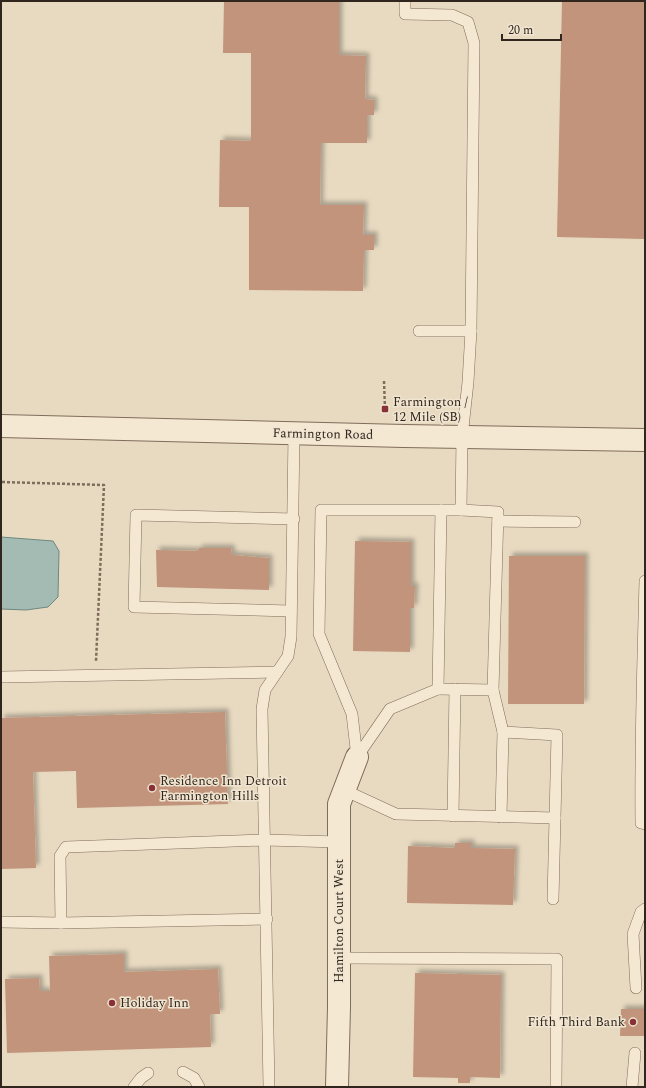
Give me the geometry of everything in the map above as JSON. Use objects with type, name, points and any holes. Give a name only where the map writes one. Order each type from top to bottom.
[{"type":"street","name":"Farmington Road","points":[[1,426],[294,434],[645,440]]},
{"type":"street","name":"Hamilton Court West","points":[[337,1087],[339,804],[356,758]]},
{"type":"lane","points":[[405,1],[405,14],[452,15],[468,22],[474,43],[471,331],[468,382],[462,437],[461,510]]},
{"type":"lane","points":[[419,330],[471,331]]},
{"type":"lane","points":[[269,1087],[262,709],[265,690],[288,656],[291,637],[294,519],[294,434]]},
{"type":"lane","points":[[356,758],[352,714],[319,634],[321,510],[461,510],[498,512],[493,690],[503,732],[501,817]]},
{"type":"lane","points":[[438,689],[441,510]]},
{"type":"lane","points":[[291,611],[134,607],[136,515],[294,519]]},
{"type":"lane","points":[[498,521],[575,522]]},
{"type":"lane","points":[[645,581],[641,822],[645,824]]},
{"type":"lane","points":[[1,677],[277,672]]},
{"type":"lane","points":[[356,758],[390,709],[438,689],[493,690]]},
{"type":"lane","points":[[453,816],[456,689]]},
{"type":"lane","points":[[503,732],[557,736],[553,899]]},
{"type":"lane","points":[[344,790],[396,814],[554,818]]},
{"type":"lane","points":[[61,923],[60,856],[66,847],[265,840],[339,842]]},
{"type":"lane","points":[[636,988],[633,934],[641,912],[645,909]]},
{"type":"lane","points":[[1,922],[61,923],[267,919]]},
{"type":"lane","points":[[338,958],[557,959],[556,1087]]},
{"type":"lane","points":[[632,1087],[635,1053]]},
{"type":"lane","points":[[184,1072],[194,1078],[199,1087]]},
{"type":"lane","points":[[134,1087],[140,1078],[148,1073]]},
{"type":"path","points":[[384,381],[384,409]]},
{"type":"path","points":[[2,482],[104,485],[96,675]]},
{"type":"water","points":[[1,537],[53,541],[59,551],[58,597],[48,607],[26,610],[1,609]]},
{"type":"building","points":[[224,1],[339,1],[339,55],[366,56],[365,99],[374,100],[374,115],[367,115],[367,143],[321,143],[320,205],[364,205],[363,235],[374,235],[374,250],[364,250],[363,291],[249,290],[249,207],[219,207],[220,140],[251,141],[251,53],[223,53]]},
{"type":"building","points":[[562,1],[645,1],[645,239],[557,237]]},
{"type":"building","points":[[355,541],[411,542],[411,586],[415,586],[414,608],[410,608],[410,652],[353,651]]},
{"type":"building","points":[[199,548],[231,548],[232,555],[269,558],[269,590],[157,587],[156,550],[198,551]]},
{"type":"building","points":[[509,556],[585,556],[584,704],[508,704]]},
{"type":"building","name":"Residence Inn Detroit Farmington Hills","points":[[225,712],[228,804],[77,808],[76,771],[33,772],[36,868],[1,869],[1,718]]},
{"type":"building","points":[[455,843],[471,843],[471,848],[515,849],[513,905],[407,903],[408,846],[455,848]]},
{"type":"building","name":"Holiday Inn","points":[[124,954],[124,972],[218,969],[220,1014],[210,1014],[211,1047],[7,1053],[5,979],[39,978],[40,991],[50,991],[49,956]]},
{"type":"building","points":[[415,973],[501,975],[500,1078],[470,1077],[470,1083],[458,1083],[458,1078],[413,1077]]},
{"type":"building","name":"Fifth Third Bank","points":[[621,1009],[645,1009],[645,1036],[620,1036]]},
{"type":"place","name":"Farmington / 12 Mile (SB)","points":[[385,409]]},
{"type":"place","name":"Residence Inn Detroit Farmington Hills","points":[[152,788]]},
{"type":"place","name":"Holiday Inn","points":[[112,1003]]},
{"type":"place","name":"Fifth Third Bank","points":[[633,1022]]}]
